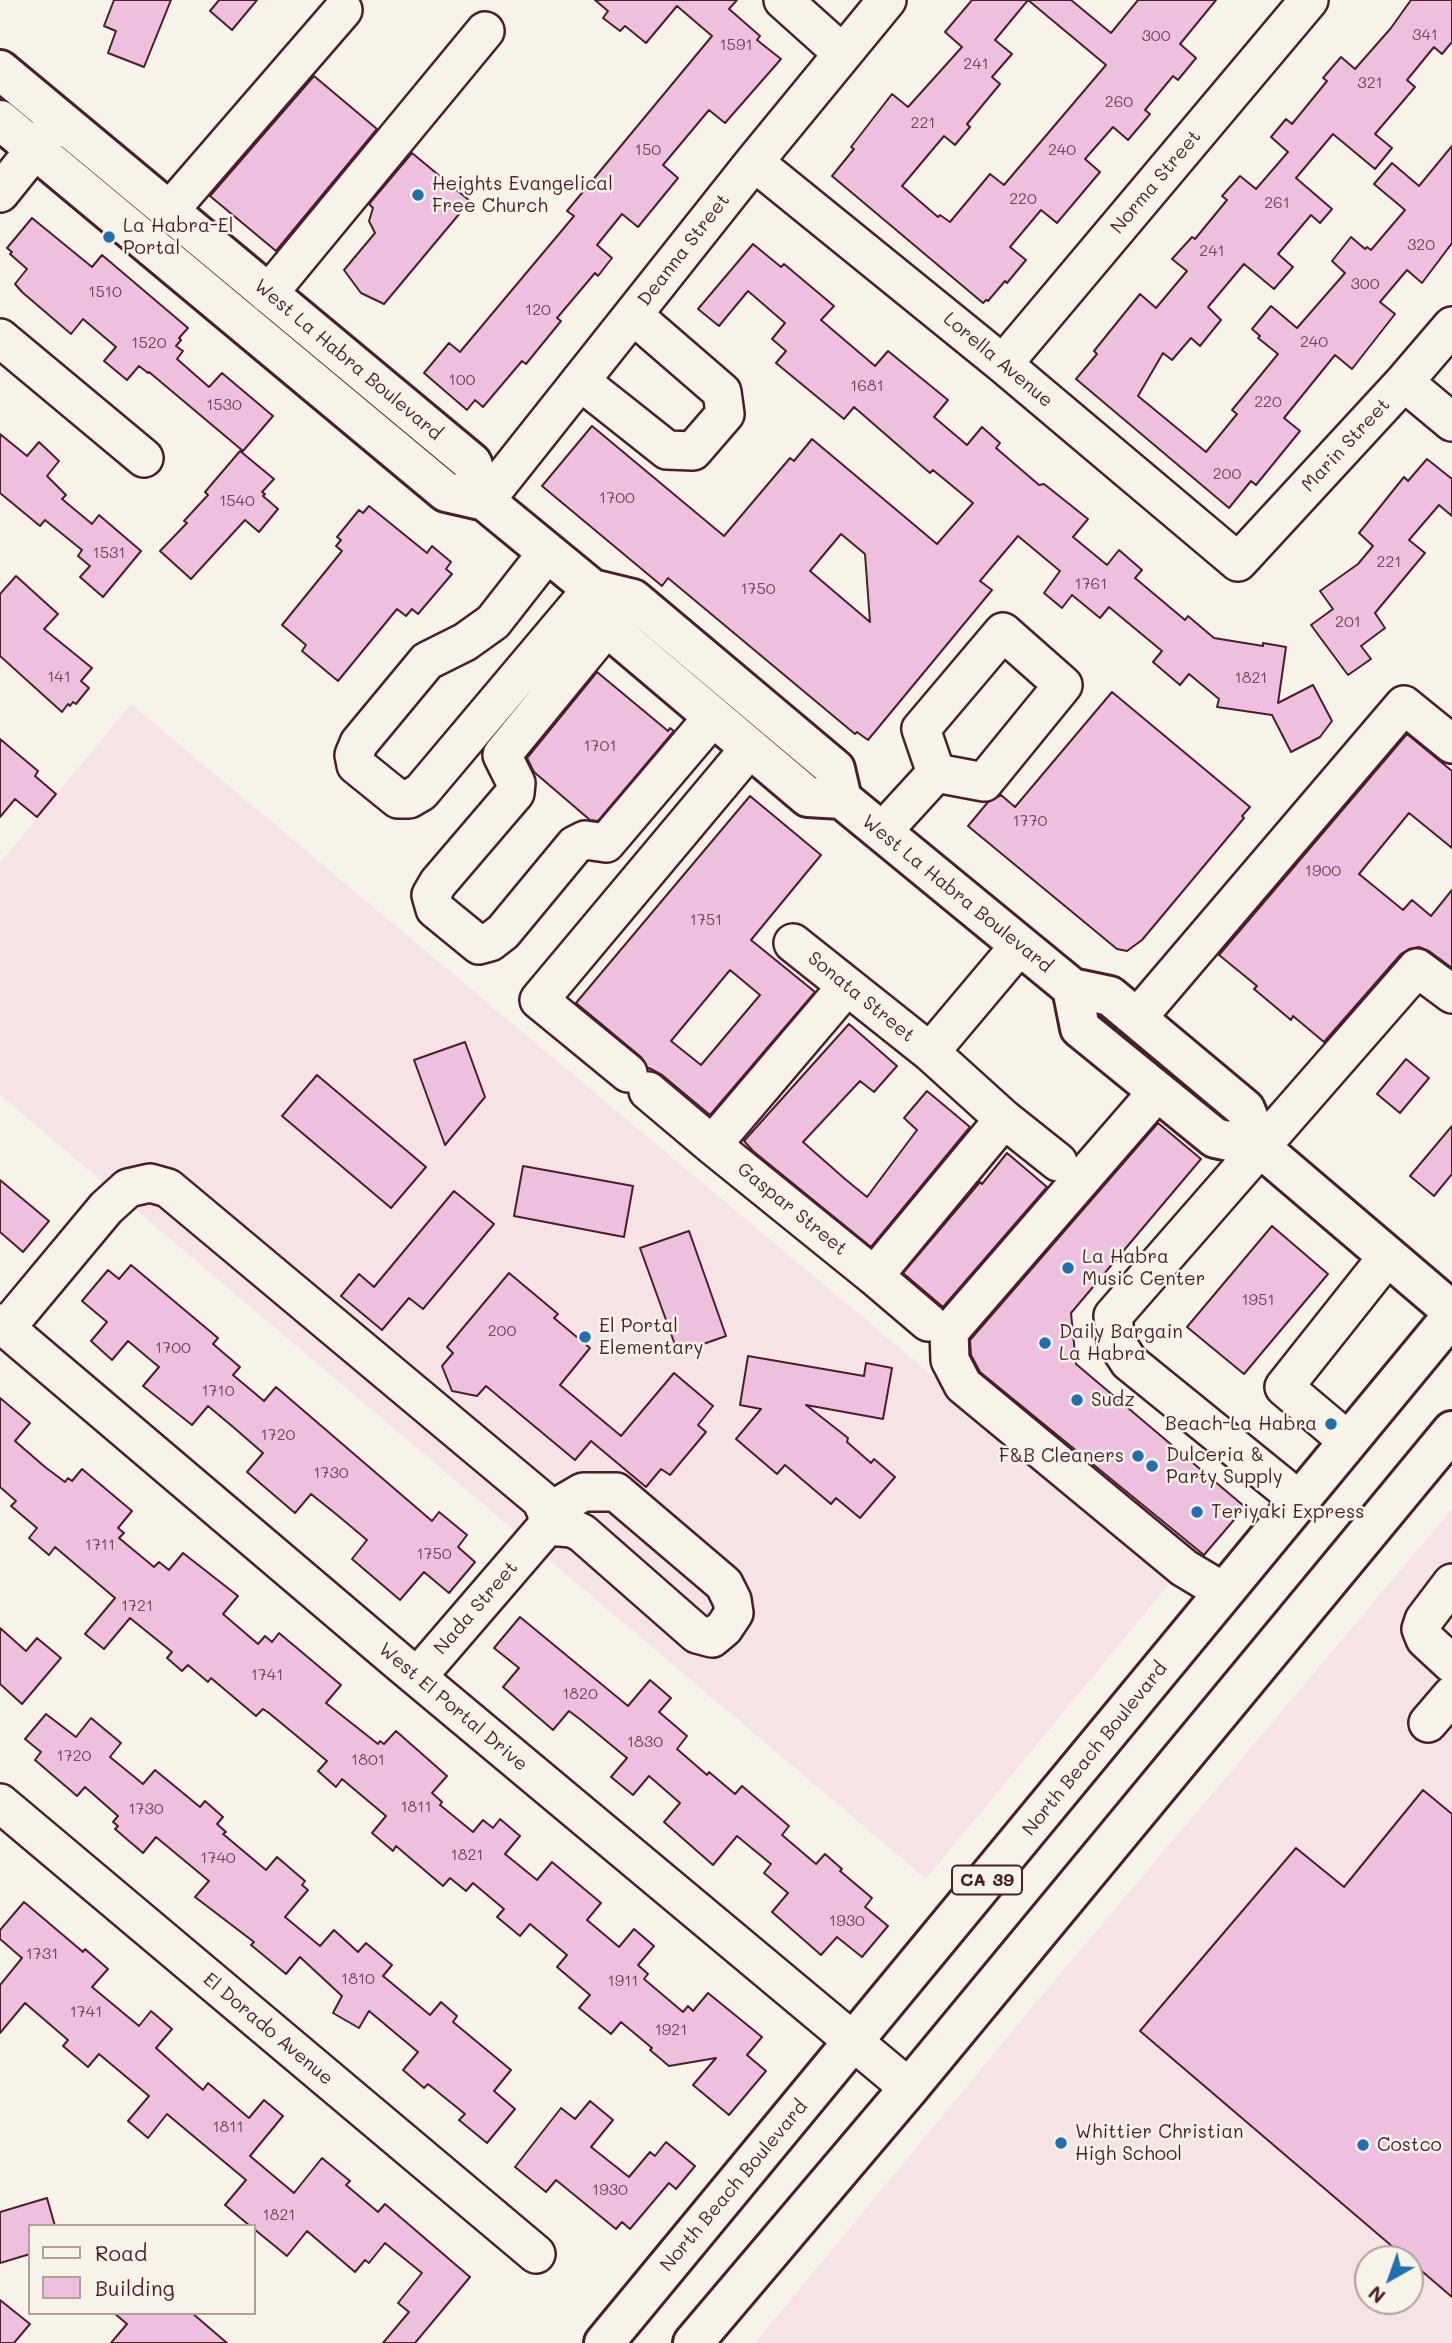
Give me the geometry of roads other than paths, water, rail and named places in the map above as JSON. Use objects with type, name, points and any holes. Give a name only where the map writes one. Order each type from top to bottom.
[{"type":"main road","name":"West La Habra Boulevard","points":[[0,70],[472,463],[485,501]]},
{"type":"main road","name":"West La Habra Boulevard","points":[[0,120],[446,492],[485,501],[620,611],[835,769],[842,799]]},
{"type":"main road","name":"West La Habra Boulevard","points":[[620,611],[612,631],[808,797],[842,799],[1072,988],[1110,996],[1137,1018],[1245,1109],[1261,1148],[1452,1311]]},
{"type":"main road","name":"West La Habra Boulevard","points":[[1072,988],[1080,1028],[1215,1138],[1261,1148]]},
{"type":"main road","name":"North Beach Boulevard","points":[[604,2343],[1452,1317]]},
{"type":"main road","points":[[692,2343],[909,2088],[1452,1431]]},
{"type":"street","points":[[783,0],[842,53]]},
{"type":"street","name":"Deanna Street","points":[[485,501],[754,162],[887,0]]},
{"type":"street","name":"Norma Street","points":[[1003,364],[1309,0]]},
{"type":"street","points":[[169,211],[343,10]]},
{"type":"street","points":[[268,294],[485,31]]},
{"type":"street","points":[[0,192],[59,120]]},
{"type":"street","name":"Lorella Avenue","points":[[754,162],[1003,364],[1238,562]]},
{"type":"street","points":[[580,381],[667,450],[693,452],[725,414],[722,393],[633,315]]},
{"type":"street","name":"Marin Street","points":[[1238,562],[1452,326]]},
{"type":"street","points":[[0,338],[144,458]]},
{"type":"street","points":[[1404,382],[1452,422]]},
{"type":"street","points":[[547,553],[493,622],[465,642],[427,661],[359,743],[354,755],[356,765],[398,799],[410,799],[421,792],[592,589]]},
{"type":"street","points":[[620,611],[502,755],[516,783],[515,793],[438,883],[431,895],[435,909],[479,945],[490,942],[503,932],[575,845],[584,840],[606,843],[713,717]]},
{"type":"street","points":[[1137,1018],[1405,705],[1452,744]]},
{"type":"street","name":"Gaspar Street","points":[[750,748],[539,1000],[928,1322]]},
{"type":"street","points":[[882,832],[936,773]]},
{"type":"street","name":"Sonata Street","points":[[793,943],[930,1052],[1004,1119],[1058,1162]]},
{"type":"street","name":"Sonata Street","points":[[930,1052],[1020,945]]},
{"type":"street","points":[[1300,1500],[1129,1362],[1116,1342],[1113,1316],[1416,968],[1452,994]]},
{"type":"street","points":[[712,1145],[846,986]]},
{"type":"street","points":[[1158,1091],[949,1332],[950,1360],[963,1385],[1184,1568],[1224,1592]]},
{"type":"street","points":[[874,1276],[1004,1119]]},
{"type":"street","points":[[3,1326],[106,1208],[128,1188],[150,1183],[168,1188],[541,1500],[543,1526]]},
{"type":"street","points":[[1348,1441],[1284,1388],[1388,1256]]},
{"type":"street","name":"West El Portal Drive","points":[[3,1326],[417,1677],[909,2088]]},
{"type":"street","name":"Nada Street","points":[[417,1677],[543,1526],[583,1492],[616,1492],[724,1584],[732,1600],[734,1613],[724,1628],[712,1638],[698,1634],[583,1534],[572,1528],[543,1526]]},
{"type":"street","points":[[1452,1583],[1441,1619],[1421,1629],[1425,1639],[1452,1664]]},
{"type":"street","points":[[1428,1723],[1452,1695]]},
{"type":"street","name":"El Dorado Avenue","points":[[0,1803],[536,2254]]},
{"type":"place","name":"Heights Evangelical Free Church","points":[[418,195]]},
{"type":"place","name":"La Habra-El Portal","points":[[109,237]]},
{"type":"place","name":"La Habra Music Center","points":[[1068,1268]]},
{"type":"place","name":"El Portal Elementary","points":[[585,1337]]},
{"type":"place","name":"Daily Bargain La Habra","points":[[1045,1343]]},
{"type":"place","name":"Sudz","points":[[1077,1400]]},
{"type":"place","name":"Beach-La Habra","points":[[1331,1424]]},
{"type":"place","name":"F&B Cleaners","points":[[1138,1456]]},
{"type":"place","name":"Dulceria & Party Supply","points":[[1152,1466]]},
{"type":"place","name":"Teriyaki Express","points":[[1197,1512]]},
{"type":"place","name":"Whittier Christian High School","points":[[1061,2143]]},
{"type":"place","name":"Costco","points":[[1363,2145]]}]
